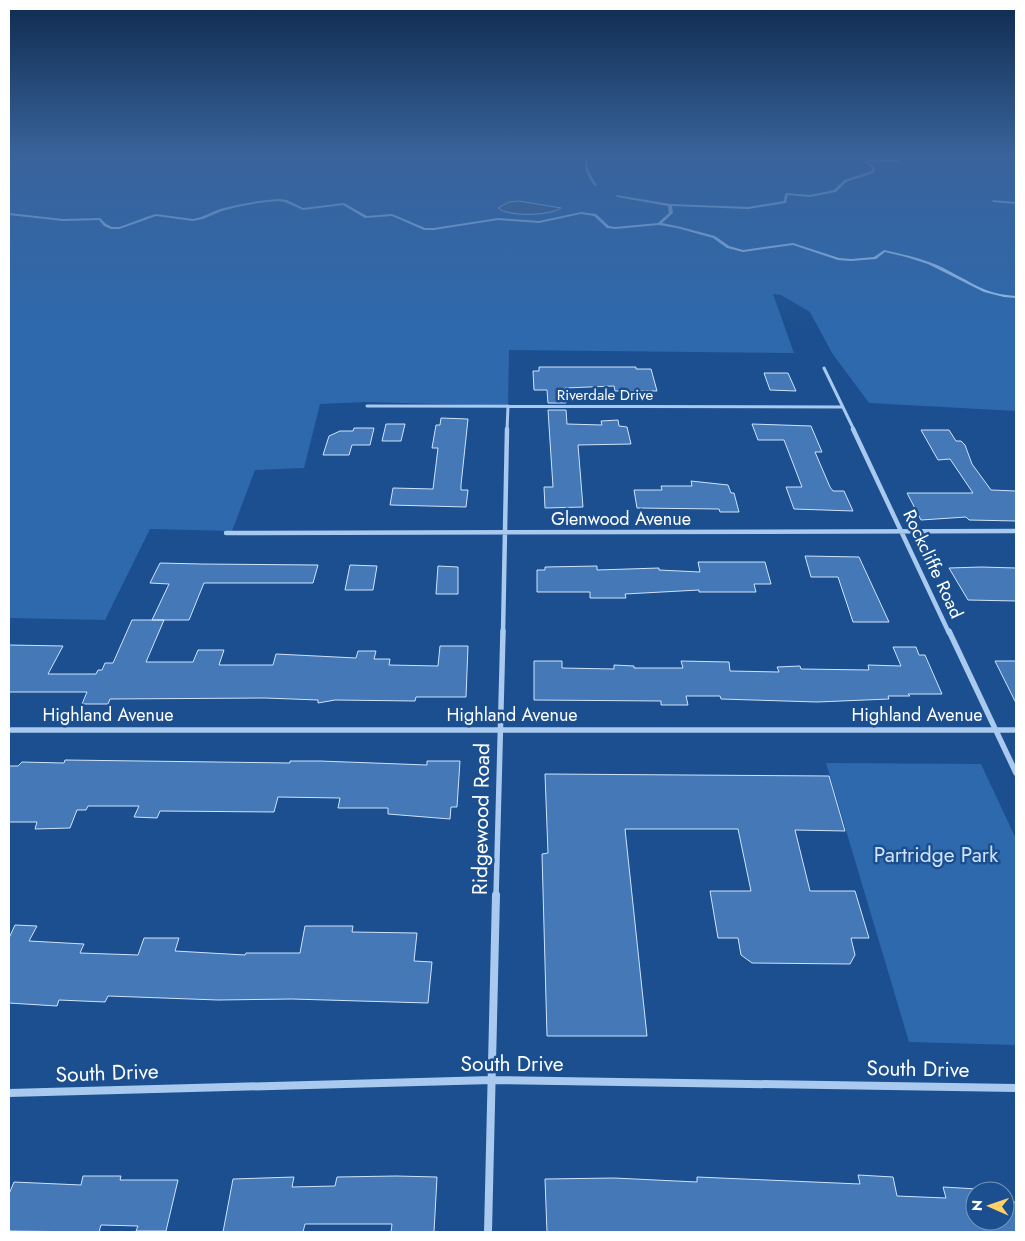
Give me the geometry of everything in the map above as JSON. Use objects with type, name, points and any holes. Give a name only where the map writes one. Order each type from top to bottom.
[{"type":"street","name":"Rockcliffe Road","points":[[824,368],[1016,773]]},
{"type":"street","name":"Riverdale Drive","points":[[367,406],[842,407]]},
{"type":"street","name":"Ridgewood Road","points":[[488,1232],[508,406]]},
{"type":"street","name":"Glenwood Avenue","points":[[226,533],[505,534],[1016,531]]},
{"type":"street","name":"Highland Avenue","points":[[9,730],[1016,730]]},
{"type":"street","name":"South Drive","points":[[9,1093],[492,1080],[1016,1088]]},
{"type":"green space","points":[[9,214],[1016,214],[1016,411],[869,403],[832,353],[810,312],[781,295],[773,294],[794,353],[509,350],[508,406],[367,402],[320,404],[304,468],[255,470],[232,531],[150,529],[105,620],[9,618]]},
{"type":"green space","name":"Partridge Park","points":[[826,763],[981,764],[1016,839],[1016,1045],[909,1042]]},
{"type":"building","points":[[539,367],[636,367],[636,369],[651,369],[657,391],[615,391],[614,386],[565,388],[566,403],[548,403],[547,390],[534,390],[533,371],[539,371]]},
{"type":"building","points":[[764,373],[788,373],[796,391],[770,390]]},
{"type":"building","points":[[548,410],[566,410],[567,424],[602,425],[601,421],[618,420],[619,426],[627,427],[631,444],[578,445],[583,507],[545,508],[544,487],[553,487]]},
{"type":"building","points":[[441,418],[468,419],[461,485],[461,490],[468,490],[466,507],[390,505],[393,488],[433,489],[438,448],[432,448],[436,425],[440,425]]},
{"type":"building","points":[[386,424],[405,424],[401,441],[382,441]]},
{"type":"building","points":[[752,424],[811,426],[822,452],[815,452],[830,487],[833,491],[844,491],[853,511],[794,509],[786,487],[802,487],[784,440],[758,440]]},
{"type":"building","points":[[354,428],[374,428],[370,445],[352,445],[349,455],[323,455],[329,436],[340,431],[353,431]]},
{"type":"building","points":[[921,430],[949,430],[956,441],[961,441],[965,445],[972,464],[991,490],[1016,491],[1016,521],[969,520],[966,517],[921,520],[907,493],[973,493],[950,459],[938,460]]},
{"type":"building","points":[[691,481],[728,485],[731,493],[734,493],[739,512],[720,512],[719,509],[637,508],[634,490],[662,490],[661,486],[692,486]]},
{"type":"building","points":[[805,556],[859,557],[889,622],[853,622],[838,577],[811,577]]},
{"type":"building","points":[[698,562],[765,562],[771,584],[754,584],[756,592],[699,592],[699,590],[625,594],[626,598],[590,598],[590,592],[537,592],[537,570],[545,570],[545,567],[597,566],[597,570],[659,568],[659,570],[700,572]]},
{"type":"building","points":[[160,563],[318,565],[313,583],[204,583],[189,620],[152,620],[169,584],[150,583]]},
{"type":"building","points":[[350,565],[377,566],[373,590],[345,590]]},
{"type":"building","points":[[438,566],[458,567],[458,594],[436,594]]},
{"type":"building","points":[[949,568],[1016,568],[1016,601],[968,600]]},
{"type":"building","points":[[132,620],[164,620],[146,662],[193,662],[198,650],[224,650],[219,665],[273,665],[276,654],[356,658],[358,651],[376,651],[374,659],[390,659],[389,665],[438,666],[440,646],[468,646],[466,697],[416,697],[415,701],[335,700],[318,703],[318,700],[265,698],[110,699],[108,704],[82,704],[87,692],[9,692],[9,645],[63,646],[48,674],[96,674],[98,670],[102,670],[105,663],[113,663]]},
{"type":"building","points":[[893,647],[916,647],[919,655],[925,655],[942,694],[908,694],[910,696],[888,696],[889,699],[817,702],[721,699],[720,696],[686,696],[688,705],[661,705],[661,701],[534,700],[534,661],[562,661],[562,668],[614,669],[614,665],[634,666],[634,668],[683,668],[681,661],[729,662],[730,671],[779,672],[777,667],[800,666],[801,669],[869,670],[868,665],[901,666]]},
{"type":"building","points":[[995,661],[1016,661],[1016,703]]},
{"type":"building","points":[[65,760],[290,763],[290,761],[320,761],[427,765],[427,761],[460,761],[457,807],[451,807],[450,819],[388,814],[388,808],[338,808],[340,798],[278,797],[274,812],[160,811],[157,818],[134,817],[139,806],[88,806],[86,810],[77,810],[70,828],[35,829],[37,822],[9,822],[9,766],[18,766],[22,762],[64,763]]},
{"type":"building","points":[[545,774],[829,776],[845,831],[795,830],[810,891],[855,891],[869,938],[851,938],[855,955],[850,964],[752,963],[741,955],[738,938],[718,938],[710,891],[751,891],[738,829],[625,829],[647,1036],[547,1036],[542,854],[548,853]]},
{"type":"building","points":[[15,925],[37,926],[29,941],[84,944],[80,953],[138,955],[144,938],[179,938],[175,951],[245,955],[246,953],[300,953],[305,926],[353,926],[352,932],[417,933],[414,961],[432,962],[428,1003],[292,999],[218,1000],[108,996],[105,1002],[59,1000],[57,1006],[9,1003],[9,938]]},
{"type":"building","points":[[858,1175],[893,1177],[897,1196],[946,1198],[943,1187],[965,1188],[965,1231],[1015,1231],[1016,1202],[1016,1232],[547,1232],[545,1179],[614,1178],[697,1182],[697,1177],[860,1184]]},
{"type":"building","points":[[83,1176],[121,1176],[120,1180],[178,1180],[166,1231],[136,1231],[138,1226],[101,1225],[99,1232],[9,1231],[9,1194],[14,1182],[81,1185]]},
{"type":"building","points":[[294,1177],[292,1187],[335,1186],[337,1177],[437,1177],[434,1232],[391,1232],[392,1224],[305,1224],[303,1232],[223,1232],[233,1179]]},
{"type":"waterway","points":[[9,214],[63,220],[100,219],[111,228],[119,228],[156,215],[193,220],[212,214]]},
{"type":"waterway","points":[[361,214],[366,217],[392,215],[424,229],[498,219],[539,222],[577,214]]},
{"type":"waterway","points":[[587,214],[595,215],[608,227],[615,228],[659,224]]},
{"type":"waterway","points":[[659,224],[670,214]]},
{"type":"waterway","points":[[659,224],[714,237],[728,247],[743,251],[793,244],[839,259],[851,260],[875,258],[884,251],[929,263],[985,291],[1016,297]]}]
